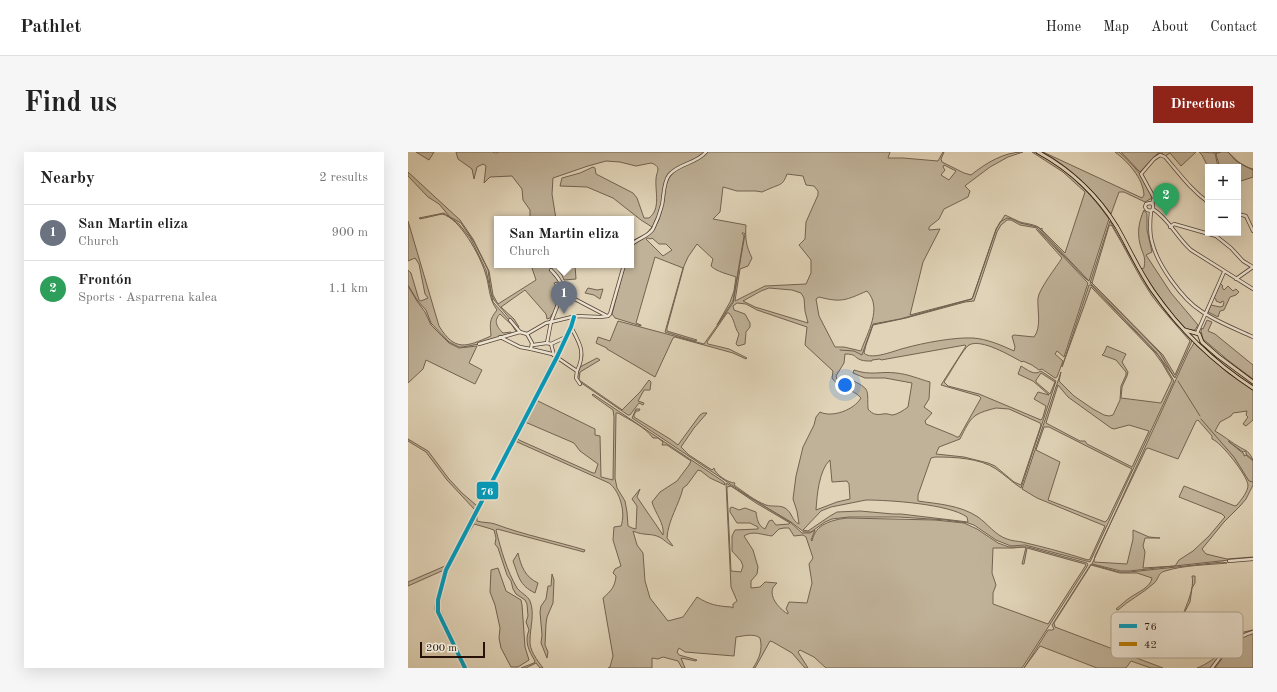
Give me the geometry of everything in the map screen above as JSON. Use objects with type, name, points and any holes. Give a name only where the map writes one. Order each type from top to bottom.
[{"type":"main road","points":[[1038,152],[1061,166],[1076,178],[1099,202],[1116,226],[1144,278],[1163,305],[1190,337],[1224,367],[1253,388]]},
{"type":"main road","points":[[1183,329],[1200,335],[1200,339],[1218,356],[1253,382]]},
{"type":"main road","points":[[1190,337],[1193,333]]},
{"type":"main road","points":[[1196,343],[1200,339]]},
{"type":"street","points":[[634,242],[648,234],[654,227],[660,213],[665,185],[669,176],[680,167],[700,158],[706,152]]},
{"type":"street","points":[[1205,200],[1188,185],[1163,156],[1157,156],[1141,174],[1154,198],[1152,203],[1154,206],[1152,210],[1150,228],[1152,242],[1158,258],[1167,273],[1193,305],[1205,314],[1253,337]]},
{"type":"street","points":[[1152,203],[1148,203],[1146,205],[1147,210],[1152,210],[1163,218],[1186,246],[1224,272],[1253,289]]},
{"type":"street","points":[[1241,215],[1246,216],[1253,231]]},
{"type":"street","points":[[1170,226],[1174,224],[1216,236],[1231,248],[1243,261],[1253,266],[1236,279]]},
{"type":"street","points":[[608,316],[614,303],[623,268]]},
{"type":"street","points":[[551,270],[560,280],[564,296]]},
{"type":"street","points":[[1197,333],[1224,272]]},
{"type":"street","points":[[547,343],[551,322],[560,299],[564,296],[569,296],[608,316]]},
{"type":"street","points":[[526,334],[546,323],[576,316],[608,316]]},
{"type":"street","points":[[465,668],[438,612],[438,600],[446,570],[555,356],[572,327],[574,317]]},
{"type":"street","points":[[510,320],[520,332],[526,334],[531,340],[531,349]]},
{"type":"street","points":[[572,327],[580,344],[581,357],[576,378],[580,384]]},
{"type":"street","points":[[479,344],[520,332]]},
{"type":"street","points":[[500,337],[520,347],[555,356],[577,371]]},
{"type":"street","points":[[532,344],[551,344],[566,337]]},
{"type":"street","points":[[551,344],[555,356]]},
{"type":"street","points":[[1229,561],[1253,559]]},
{"type":"street","points":[[1243,636],[1253,632]]},
{"type":"street","points":[[1212,668],[1220,658]]},
{"type":"shaded area","points":[[416,152],[434,152],[429,160]]},
{"type":"shaded area","points":[[456,152],[705,152],[701,157],[683,164],[668,175],[659,213],[653,227],[647,234],[634,242],[634,240],[646,234],[652,227],[613,198],[587,187],[560,186],[562,178],[580,173],[593,167],[595,168],[596,174],[633,193],[637,198],[644,218],[649,218],[655,210],[657,200],[656,179],[658,169],[654,164],[651,163],[636,166],[620,162],[606,161],[553,178],[552,194],[556,216],[530,216],[530,210],[523,200],[522,189],[512,176],[490,177],[484,183],[486,166],[483,164],[477,167],[474,179],[472,169],[458,159]]},
{"type":"shaded area","points":[[707,152],[890,152],[888,158],[938,161],[944,152],[941,159],[942,162],[971,175],[983,166],[1002,156],[1016,152],[1023,152],[1008,157],[990,167],[966,185],[965,186],[970,191],[968,197],[944,209],[939,219],[929,227],[929,230],[940,229],[923,262],[910,315],[971,299],[973,297],[996,229],[1005,215],[1020,222],[1034,225],[1041,229],[1042,228],[1042,230],[1065,253],[1085,192],[1063,172],[1032,152],[1046,158],[1064,170],[1096,201],[1109,219],[1089,281],[1037,228],[1020,225],[1011,220],[1007,220],[1001,225],[997,232],[974,301],[873,325],[864,353],[872,356],[929,342],[965,338],[989,341],[1014,351],[1015,347],[1012,336],[1034,337],[1039,323],[1039,294],[1062,258],[1036,229],[1043,235],[1088,283],[1064,357],[1057,351],[1055,354],[1063,361],[1057,377],[1055,378],[1042,369],[1039,370],[1032,365],[1023,361],[1022,362],[1004,352],[974,343],[966,347],[944,382],[948,386],[979,394],[1041,420],[1046,406],[1034,399],[1038,392],[1049,395],[1033,381],[1018,374],[1021,366],[1033,373],[1041,371],[1056,381],[1021,488],[990,465],[982,462],[958,458],[935,457],[931,458],[918,495],[918,501],[949,506],[971,513],[999,535],[1009,540],[1047,548],[1088,560],[1090,559],[1105,526],[1037,498],[1022,489],[1061,372],[1059,381],[1074,396],[1093,409],[1109,416],[1113,415],[1120,400],[1121,386],[1126,372],[1116,360],[1102,355],[1107,346],[1126,354],[1122,362],[1128,372],[1122,387],[1121,398],[1161,403],[1172,380],[1154,352],[1091,287],[1062,367],[1089,285],[1091,285],[1159,356],[1174,381],[1090,562],[1025,545],[1011,546],[996,540],[974,525],[946,520],[899,517],[849,517],[832,519],[811,532],[804,532],[791,522],[754,500],[632,418],[636,409],[640,409],[639,411],[636,411],[634,417],[678,445],[700,415],[707,413],[694,428],[681,447],[689,455],[712,470],[714,468],[722,478],[729,482],[735,483],[734,485],[758,501],[766,505],[785,508],[799,524],[793,499],[796,476],[803,447],[814,425],[816,417],[820,412],[830,414],[842,412],[853,406],[861,398],[835,382],[832,378],[833,371],[805,345],[807,327],[757,310],[746,304],[737,303],[733,306],[734,310],[745,314],[750,323],[750,327],[746,332],[745,344],[738,346],[736,344],[739,334],[729,313],[727,313],[707,342],[708,344],[729,349],[747,358],[746,359],[733,353],[675,337],[673,338],[655,377],[596,343],[598,337],[610,341],[618,321],[704,344],[733,303],[745,234],[744,233],[742,233],[744,236],[733,301],[717,325],[730,302],[734,291],[736,277],[713,268],[711,266],[713,259],[697,244],[684,266],[667,331],[697,340],[695,341],[665,332],[683,268],[655,257],[636,323],[641,326],[615,318],[612,314],[624,268],[634,268],[634,244],[649,235],[656,225],[661,213],[665,189],[669,178],[681,167],[694,161]],"holes":[[[944,165],[956,171],[949,180],[941,175],[945,170],[943,167]],[[787,174],[803,176],[806,185],[814,186],[818,191],[818,195],[806,222],[805,239],[799,245],[811,260],[811,273],[806,284],[765,286],[735,301],[740,269],[748,266],[752,258],[746,242],[746,225],[713,219],[720,212],[723,187],[737,191],[762,192],[779,185],[783,182]],[[652,238],[659,244],[666,244],[672,250],[663,256],[646,239]],[[769,288],[792,290],[801,293],[804,298],[808,323],[755,307],[743,301]],[[867,291],[872,298],[874,313],[870,329],[861,351],[844,347],[835,347],[819,316],[816,299],[819,297],[833,300],[844,300]],[[965,345],[966,346],[941,385],[979,396],[981,398],[959,437],[926,424],[925,421],[932,413],[924,407],[929,399],[930,382],[909,375],[865,373],[854,370],[853,373],[865,378],[885,378],[912,383],[908,407],[893,415],[873,413],[868,409],[867,393],[862,385],[850,379],[846,386],[837,379],[836,376],[844,363],[845,354],[853,355],[862,360],[872,361]],[[1041,373],[1055,382],[1050,394],[1036,382]],[[1058,385],[1068,397],[1111,428],[1114,429],[1129,425],[1149,431],[1132,467],[1087,444],[1085,441],[1080,441],[1046,423]],[[996,408],[1009,409],[1040,423],[1041,425],[1021,485],[1014,482],[995,466],[988,463],[964,457],[936,454],[939,447],[960,439],[970,421],[982,412]],[[1044,427],[1049,427],[1132,469],[1108,519],[1105,522],[1048,500],[1060,462],[1036,450]],[[830,460],[832,482],[847,481],[849,484],[850,499],[816,510],[818,490],[823,470]],[[866,500],[903,502],[947,509],[967,517],[968,522],[901,514],[860,511],[837,512],[808,531],[803,530],[821,511],[831,507]]]},
{"type":"shaded area","points":[[1043,152],[1142,198],[1144,195],[1143,189],[1138,177],[1130,166],[1115,152],[1119,152],[1139,173],[1147,185],[1152,198],[1145,202],[1124,192],[1119,192],[1111,214],[1080,179]]},
{"type":"shaded area","points":[[1121,152],[1196,152],[1181,166],[1170,153],[1165,156],[1162,153],[1158,153],[1140,172]]},
{"type":"shaded area","points":[[1199,152],[1215,153],[1217,164],[1206,164]]},
{"type":"shaded area","points":[[1217,152],[1228,152],[1236,160],[1253,169],[1253,177],[1241,181],[1241,164],[1219,164],[1216,155]]},
{"type":"shaded area","points":[[408,172],[460,220],[473,239],[489,271],[493,295],[498,304],[536,280],[532,268],[552,268],[550,269],[554,276],[560,279],[562,289],[560,289],[557,282],[554,283],[557,291],[555,303],[557,305],[554,314],[547,319],[546,314],[525,290],[501,307],[514,319],[519,327],[518,328],[494,300],[491,293],[488,270],[474,242],[461,223],[450,217],[439,204],[428,197],[408,176]]},
{"type":"shaded area","points":[[1144,210],[1147,214],[1147,230],[1152,252],[1146,255],[1171,293],[1198,325],[1195,330],[1186,329],[1174,316],[1141,269],[1144,268],[1145,260],[1139,240],[1139,231]]},
{"type":"shaded area","points":[[444,213],[459,224],[471,239],[486,270],[493,302],[517,329],[517,331],[500,314],[496,322],[498,326],[503,333],[511,332],[511,334],[479,344],[459,347],[449,342],[431,323],[426,310],[417,300],[408,285],[408,270],[411,273],[419,300],[421,301],[428,298],[425,294],[419,264],[415,258],[408,261],[408,221],[439,326],[450,340],[462,345],[468,345],[491,336],[491,322],[497,310],[492,301],[487,277],[482,265],[468,238],[456,222],[442,214],[419,218]]},
{"type":"shaded area","points":[[1110,221],[1149,289],[1169,316],[1192,341],[1175,378],[1156,352],[1090,283]],"holes":[[[1109,226],[1112,226],[1152,296],[1190,341],[1175,375],[1163,355],[1092,283]]]},
{"type":"shaded area","points":[[556,268],[575,268],[576,279],[564,280]]},
{"type":"shaded area","points":[[1220,283],[1224,290],[1228,286],[1233,291],[1236,289],[1239,292],[1230,297],[1224,310],[1220,311],[1218,317],[1208,312],[1211,305],[1220,307],[1223,306],[1224,302],[1222,301],[1221,303],[1216,301],[1214,298]]},
{"type":"shaded area","points":[[408,286],[425,312],[431,325],[449,343],[459,348],[477,346],[469,363],[482,370],[475,384],[426,360],[423,369],[408,383]]},
{"type":"shaded area","points":[[588,288],[597,290],[603,289],[600,299],[594,295],[585,293]]},
{"type":"shaded area","points":[[1207,320],[1212,322],[1208,331],[1215,334],[1253,365],[1253,379],[1203,339],[1201,331]]},
{"type":"shaded area","points":[[1201,342],[1253,383],[1253,387],[1220,362],[1199,343]]},
{"type":"shaded area","points":[[1194,343],[1228,373],[1253,390],[1253,420],[1246,426],[1243,424],[1248,417],[1246,415],[1247,411],[1233,413],[1231,416],[1220,422],[1215,431],[1246,451],[1243,452],[1228,441],[1244,454],[1244,456],[1246,455],[1253,461],[1253,485],[1246,499],[1224,522],[1202,549],[1206,554],[1227,559],[1253,558],[1175,566],[1179,560],[1193,551],[1209,536],[1225,517],[1222,514],[1179,497],[1184,486],[1235,506],[1246,493],[1248,488],[1247,480],[1227,452],[1212,439],[1212,436],[1198,420],[1196,421],[1178,459],[1148,448],[1146,449],[1109,526],[1188,353]]},
{"type":"shaded area","points":[[597,358],[600,360],[580,372],[579,380],[622,410],[640,392],[649,380],[651,382],[650,390],[644,390],[638,401],[644,403],[643,405],[639,403],[630,415],[628,415],[577,380],[580,367]]},
{"type":"shaded area","points":[[549,372],[536,400],[595,429],[595,435],[600,436],[601,477],[613,480],[614,417],[613,410],[592,395],[593,394],[724,482],[725,485],[698,470],[683,488],[668,531],[667,538],[673,546],[656,536],[633,531],[637,545],[643,553],[645,581],[650,598],[668,621],[683,617],[697,597],[714,605],[733,608],[733,604],[737,601],[731,587],[726,483],[731,486],[727,487],[727,490],[731,571],[741,572],[743,566],[741,561],[732,551],[732,536],[735,530],[758,529],[758,527],[750,523],[737,523],[730,512],[730,508],[732,507],[739,510],[745,508],[756,512],[759,524],[765,529],[769,521],[772,520],[776,525],[790,523],[756,503],[732,486],[790,522],[802,533],[810,533],[815,530],[811,540],[812,541],[814,535],[820,527],[841,519],[935,520],[964,523],[977,529],[998,543],[1009,547],[1023,547],[993,548],[992,573],[996,585],[993,593],[993,604],[1048,624],[1086,565],[1027,548],[1024,564],[1022,564],[1026,547],[1087,563],[1088,565],[1022,668],[826,668],[814,657],[800,650],[798,652],[808,668],[805,668],[792,653],[770,641],[755,668],[753,668],[759,658],[761,646],[760,638],[752,635],[736,637],[734,656],[685,652],[679,648],[677,652],[679,655],[697,660],[681,658],[685,668],[682,668],[678,661],[663,657],[658,659],[652,658],[652,668],[608,668],[610,667],[613,656],[603,598],[614,586],[616,576],[613,573],[615,569],[621,566],[613,540],[614,527],[621,526],[623,515],[619,497],[609,483],[515,441],[477,515],[477,521],[493,523],[528,535],[585,550],[584,552],[497,529],[496,530],[510,575],[517,588],[530,601],[532,615],[530,644],[534,655],[543,668],[540,668],[536,663],[526,668],[521,668],[534,663],[535,661],[529,650],[527,642],[529,630],[526,622],[528,616],[527,604],[525,600],[516,594],[513,589],[498,548],[495,544],[496,538],[494,530],[474,524],[460,547],[446,576],[440,609],[466,668],[445,627],[438,606],[442,585],[450,565]],"holes":[[[616,413],[646,430],[653,438],[658,438],[663,442],[662,445],[667,445],[691,461],[677,481],[660,492],[652,502],[663,527],[663,535],[637,497],[640,489],[632,499],[637,506],[636,529],[628,526],[625,501],[617,488],[615,478]],[[525,422],[574,443],[580,451],[598,464],[595,473],[517,438]],[[784,528],[789,528],[794,536],[803,535],[806,537],[813,558],[809,564],[812,583],[807,603],[789,602],[786,609],[788,614],[780,608],[772,595],[772,589],[777,583],[765,582],[760,587],[751,588],[751,581],[757,574],[758,567],[753,550],[744,536],[750,533],[772,536],[779,529]]]},
{"type":"shaded area","points":[[526,411],[528,411],[448,566],[438,599],[437,610],[463,668],[435,610],[444,570],[408,586],[408,582],[445,566],[458,545],[475,510],[447,480],[426,452],[408,441],[408,439],[428,451],[449,479],[476,505],[478,504]]},
{"type":"shaded area","points":[[1246,451],[1250,454],[1253,460],[1246,454]]},
{"type":"shaded area","points":[[1133,530],[1149,537],[1160,538],[1145,538],[1143,546],[1145,552],[1143,568],[1174,566],[1121,571],[1092,564],[1094,559],[1094,562],[1127,564],[1133,539]]},
{"type":"shaded area","points":[[518,553],[524,571],[530,578],[538,583],[535,593],[523,584],[518,576],[513,561]]},
{"type":"shaded area","points":[[1222,562],[1227,563],[1188,566],[1162,572],[1155,582],[1118,610],[1116,609],[1125,601],[1147,587],[1152,578],[1137,573],[1120,573],[1091,565],[1054,623],[1055,627],[1111,648],[1111,658],[1137,658],[1163,668],[1151,668],[1131,661],[1126,668],[1097,668],[1040,646],[1024,668],[1048,630],[1054,629],[1052,625],[1091,564],[1119,572]]},
{"type":"shaded area","points":[[498,568],[506,591],[521,600],[525,647],[529,660],[518,667],[511,667],[501,648],[499,638],[500,628],[495,605],[490,592],[491,570]]},
{"type":"shaded area","points":[[552,574],[554,580],[553,603],[547,617],[546,624],[545,645],[548,652],[547,658],[541,643],[542,635],[540,612],[541,606],[546,599],[548,586],[551,586]]},
{"type":"shaded area","points":[[1192,576],[1195,576],[1195,583],[1192,588],[1190,602],[1184,612],[1193,583]]},
{"type":"shaded area","points":[[1253,630],[1253,668],[1197,668],[1214,658],[1243,658],[1243,632]]},
{"type":"waterway","points":[[1212,152],[1221,152]]},
{"type":"waterway","points":[[1228,152],[1236,161],[1253,170]]},
{"type":"waterway","points":[[840,350],[854,351],[862,355],[873,324],[900,319],[972,299],[996,230],[1000,222],[1007,218],[1038,227],[1089,281]]},
{"type":"waterway","points":[[1091,282],[1160,353],[1174,377]]},
{"type":"waterway","points":[[1178,381],[1200,416]]},
{"type":"waterway","points":[[1201,419],[1234,457],[1249,481],[1253,482]]},
{"type":"waterway","points":[[1215,668],[1222,658]]},
{"type":"transit line","name":"76","points":[[465,668],[438,612],[438,600],[446,570],[557,357],[574,317]]},
{"type":"place","name":"Frontón","points":[[1166,216]]},
{"type":"place","name":"San Martin eliza","points":[[564,314]]}]
